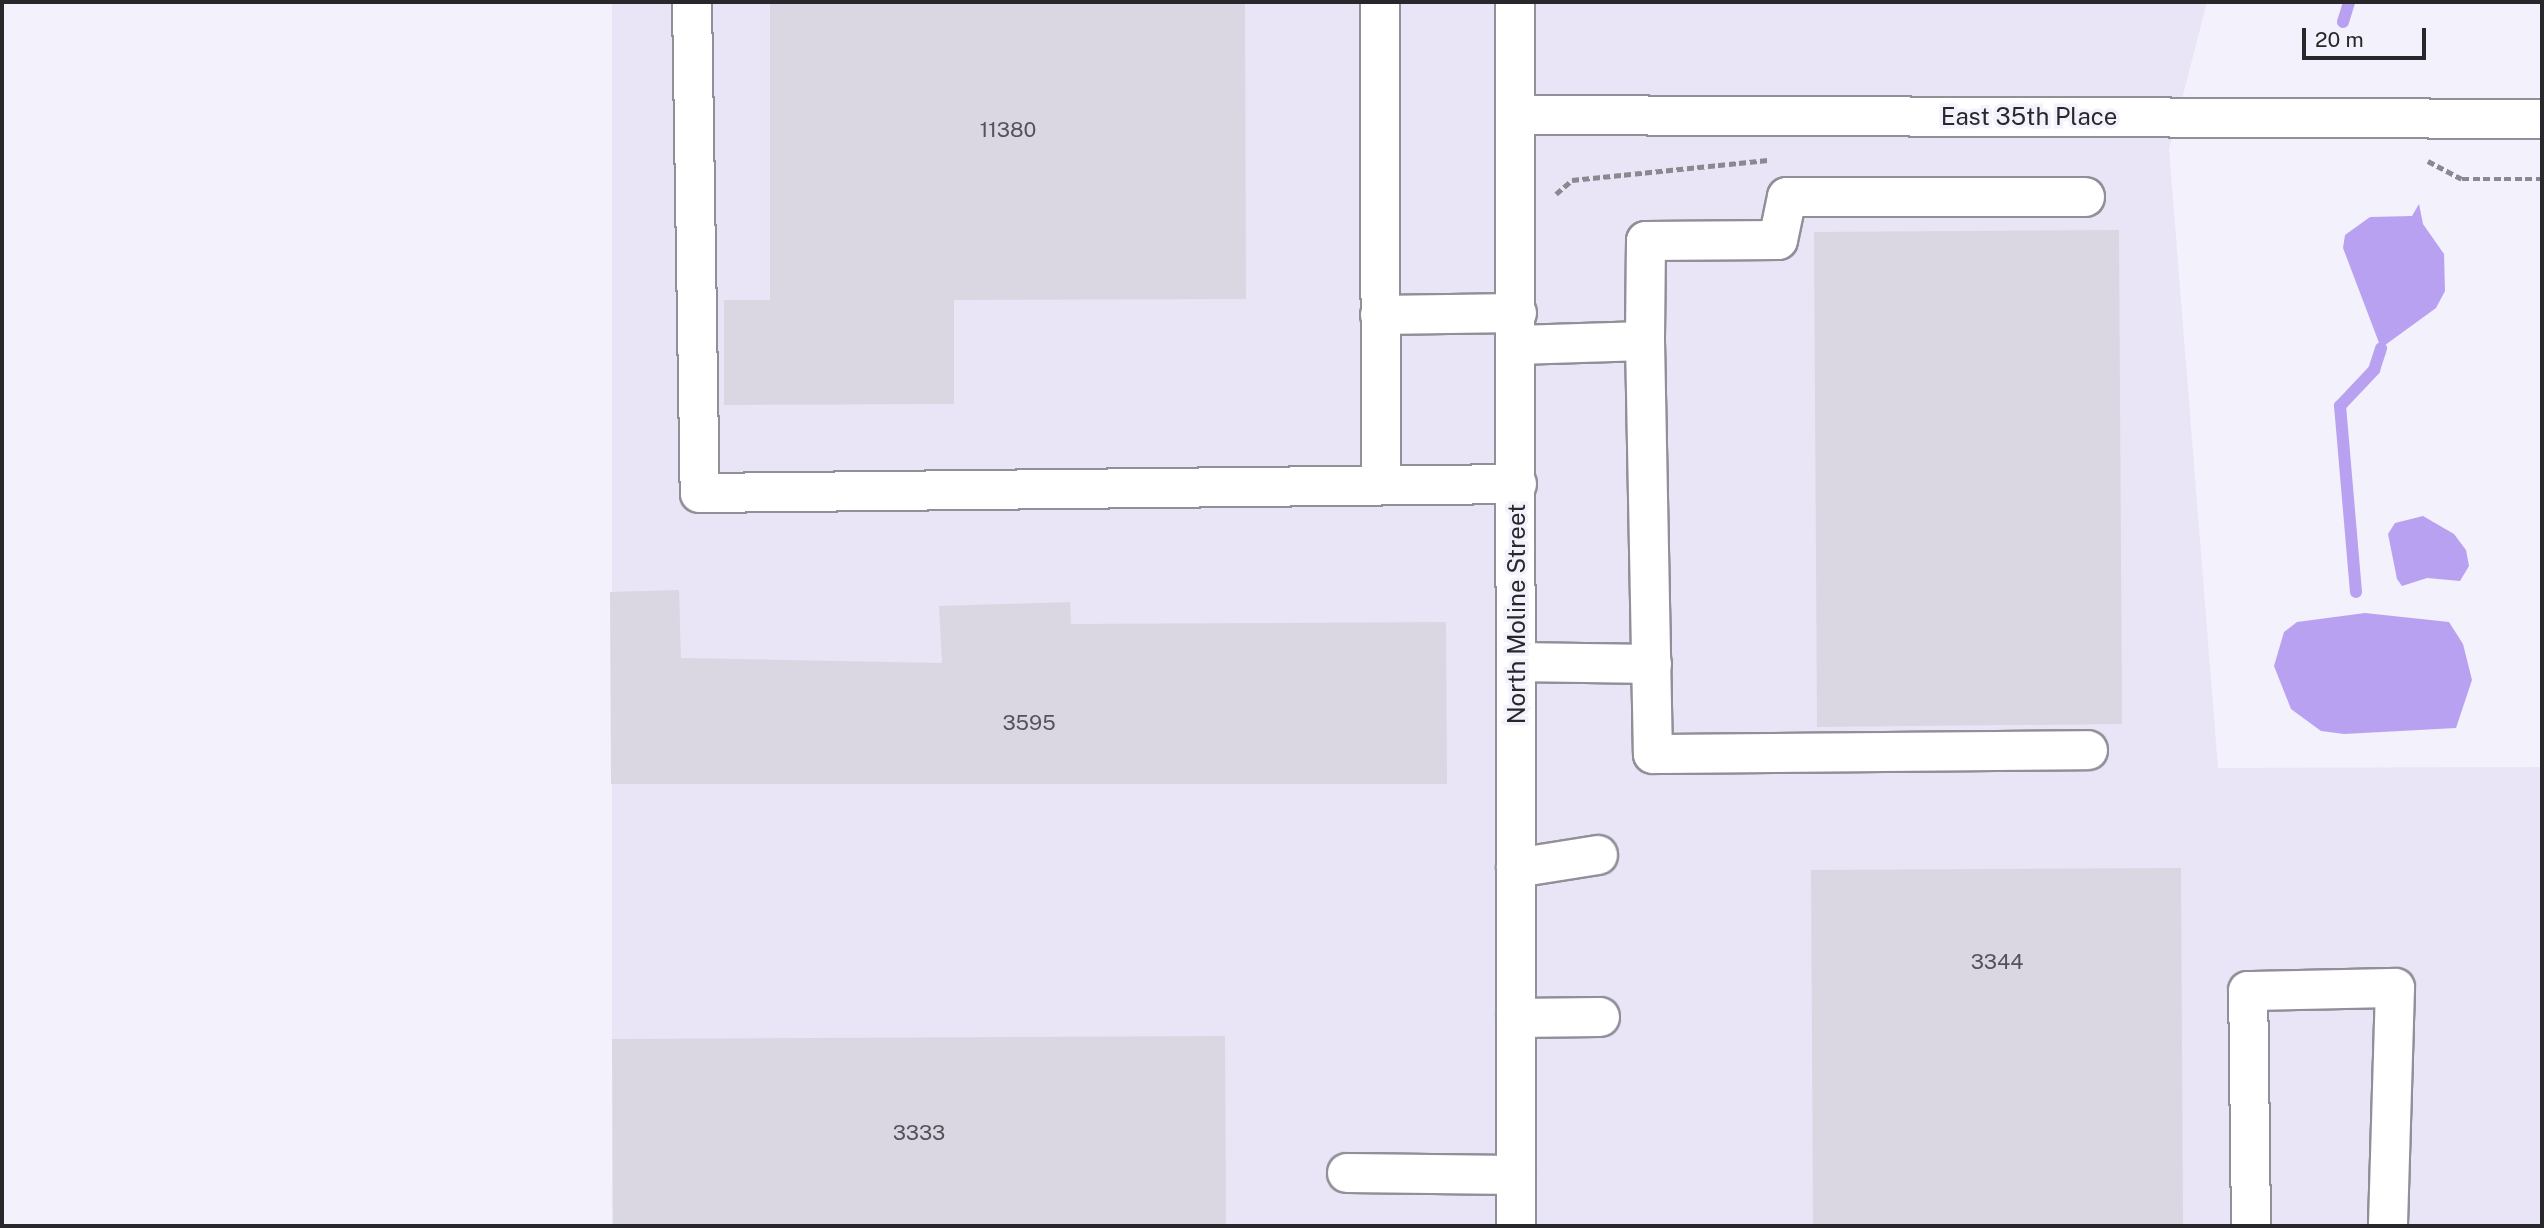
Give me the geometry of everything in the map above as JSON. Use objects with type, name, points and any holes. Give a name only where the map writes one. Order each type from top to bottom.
[{"type":"street","points":[[692,2],[700,493],[1517,484]]},
{"type":"street","points":[[1380,2],[1381,484]]},
{"type":"street","name":"North Moline Street","points":[[1515,2],[1516,1226]]},
{"type":"street","name":"East 35th Place","points":[[1516,115],[2542,119]]},
{"type":"street","points":[[2085,197],[1787,197],[1778,240],[1646,241],[1645,341],[1653,754],[2088,750]]},
{"type":"street","points":[[1380,315],[1645,341]]},
{"type":"street","points":[[1517,662],[1652,664]]},
{"type":"street","points":[[1516,868],[1598,855]]},
{"type":"street","points":[[2250,1226],[2248,991],[2395,988],[2388,1226]]},
{"type":"street","points":[[1516,1018],[1600,1017]]},
{"type":"street","points":[[1347,1173],[1516,1175]]},
{"type":"shaded area","points":[[612,2],[2207,2],[2169,149],[2218,768],[2542,767],[2542,1226],[612,1226]]},
{"type":"shaded area","points":[[2419,204],[2423,224],[2444,254],[2445,291],[2436,308],[2381,348],[2343,248],[2345,235],[2370,217],[2412,216]]},
{"type":"shaded area","points":[[2423,516],[2454,534],[2466,550],[2469,566],[2460,581],[2427,578],[2402,586],[2397,579],[2388,534],[2395,523]]},
{"type":"shaded area","points":[[2365,613],[2449,622],[2463,644],[2472,680],[2456,728],[2344,734],[2321,731],[2291,709],[2274,666],[2284,632],[2297,622]]},
{"type":"building","points":[[770,2],[1245,2],[1246,299],[954,300],[954,404],[724,405],[724,300],[770,300]]},
{"type":"building","points":[[2119,230],[2122,724],[1817,727],[1814,232]]},
{"type":"building","points":[[679,590],[681,658],[942,663],[939,606],[1070,602],[1071,624],[1446,622],[1447,784],[611,784],[610,592]]},
{"type":"building","points":[[2181,868],[2183,1226],[1813,1226],[1811,870]]},
{"type":"building","points":[[1225,1036],[1226,1226],[613,1226],[612,1039]]},
{"type":"waterway","points":[[2343,22],[2349,2]]},
{"type":"waterway","points":[[2356,592],[2340,406],[2374,370],[2381,348]]}]
